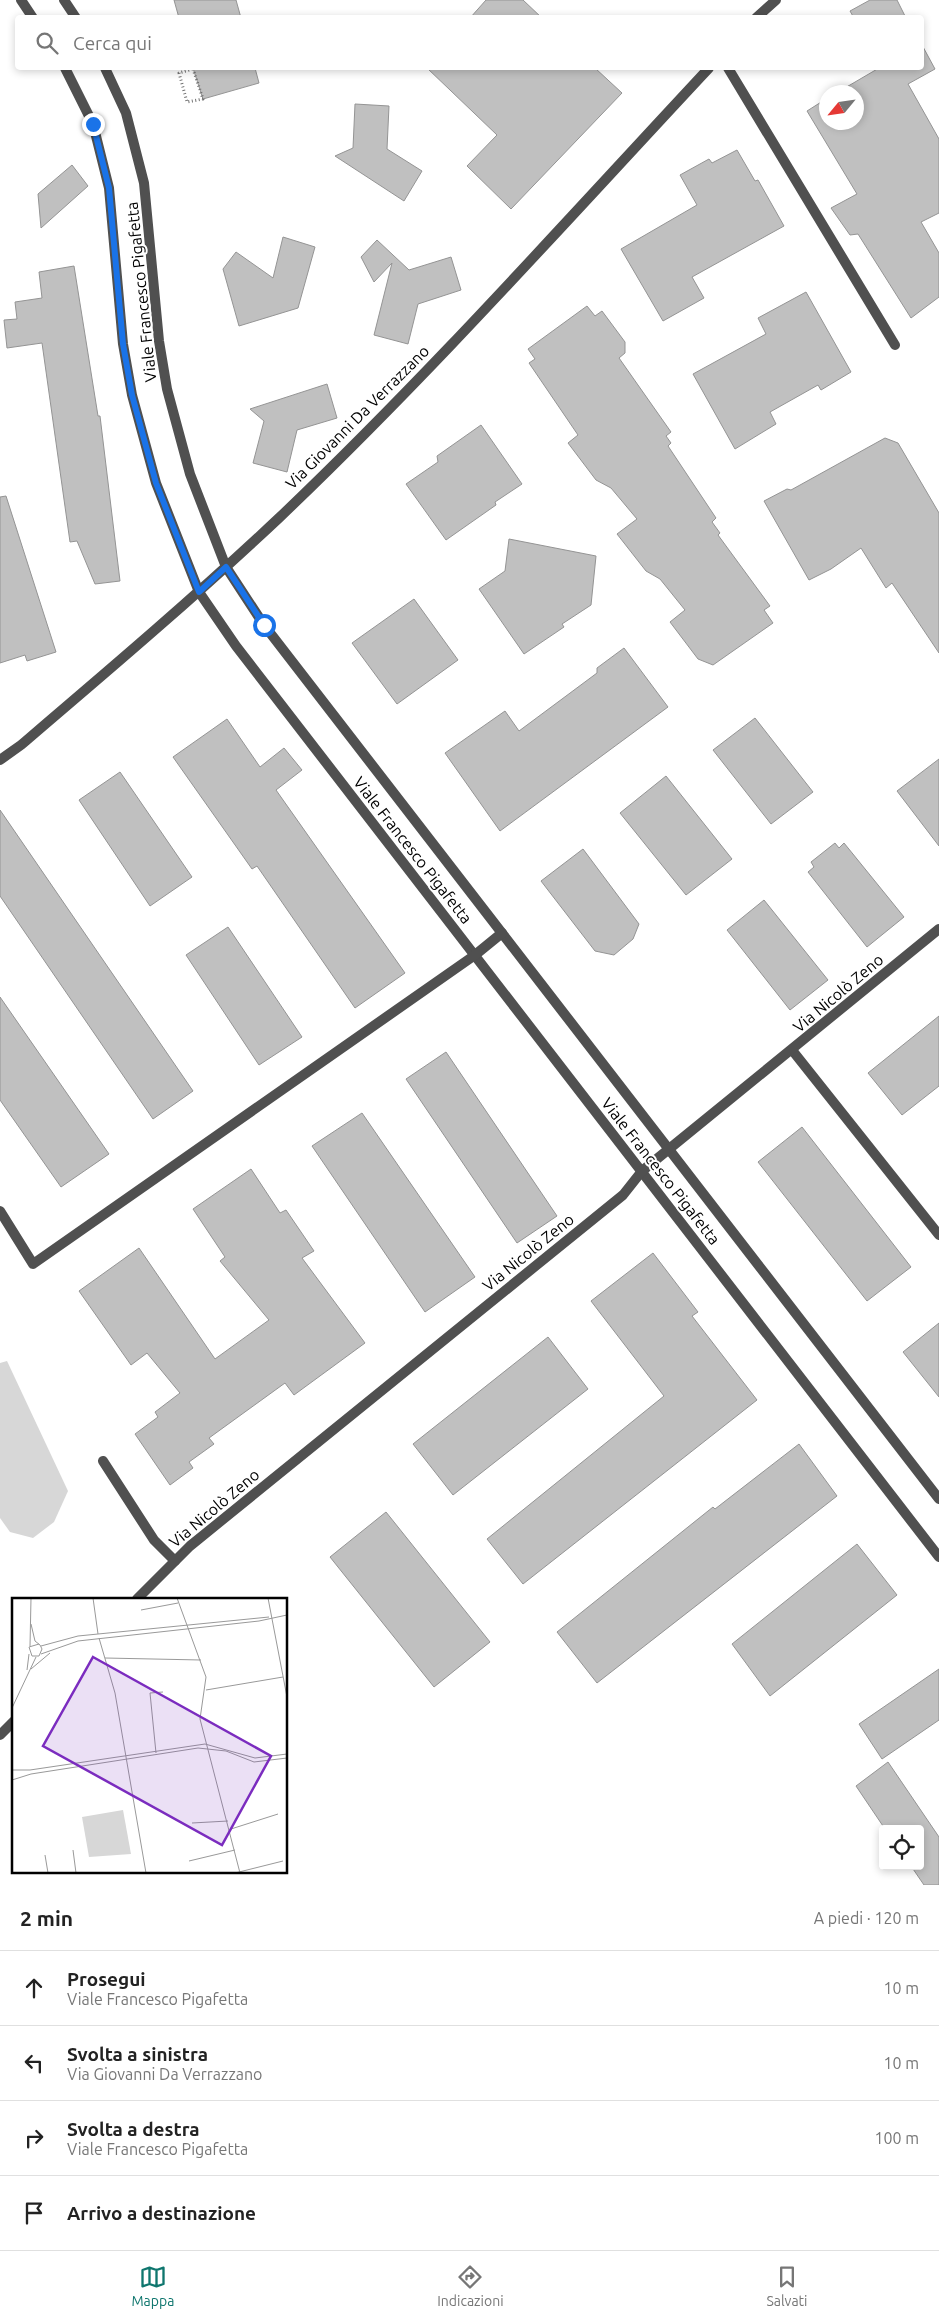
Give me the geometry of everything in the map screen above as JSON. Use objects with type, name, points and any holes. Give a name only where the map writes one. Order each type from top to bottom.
[{"type":"street","points":[[21,0],[31,15]]},
{"type":"street","points":[[64,0],[74,15]]},
{"type":"street","points":[[759,15],[774,1]]},
{"type":"street","name":"Viale Francesco Pigafetta","points":[[66,70],[93,124],[109,188],[123,344],[132,395],[156,483],[199,592],[236,646],[939,1557]]},
{"type":"street","name":"Viale Francesco Pigafetta","points":[[106,70],[126,113],[144,183],[159,341],[167,389],[190,474],[226,567],[264,625],[939,1499]]},
{"type":"street","name":"Via Giovanni Da Verrazzano","points":[[0,760],[21,745],[199,592],[282,515],[464,331],[707,70]]},
{"type":"street","points":[[729,70],[895,345]]},
{"type":"street","name":"Via Nicolò Zeno","points":[[138,1598],[190,1546],[623,1195],[642,1172],[939,929]]},
{"type":"street","points":[[0,1211],[33,1264],[475,955],[502,933]]},
{"type":"street","points":[[792,1050],[939,1235]]},
{"type":"street","points":[[103,1461],[154,1540],[175,1561]]},
{"type":"street","points":[[0,1735],[12,1723]]},
{"type":"path","points":[[190,70],[179,73],[187,102],[203,100],[193,70]]},
{"type":"shaded area","points":[[7,1361],[68,1491],[54,1522],[33,1538],[10,1532],[0,1518],[0,1363]]},
{"type":"building","points":[[174,0],[236,0],[240,15],[178,15]]},
{"type":"building","points":[[486,0],[523,0],[539,15],[473,15]]},
{"type":"building","points":[[870,0],[897,0],[904,15],[852,15],[850,11]]},
{"type":"building","points":[[924,49],[935,69],[908,84],[939,139],[939,213],[921,222],[939,253],[939,297],[911,318],[858,234],[850,235],[831,208],[857,194],[807,111],[819,103],[819,130],[864,130],[864,85],[850,85],[876,70],[924,70]]},
{"type":"building","points":[[194,70],[256,70],[259,83],[203,99]]},
{"type":"building","points":[[429,70],[597,70],[622,93],[511,209],[467,166],[497,135]]},
{"type":"building","points":[[355,104],[389,106],[387,149],[422,171],[404,201],[335,156],[353,148]]},
{"type":"building","points":[[737,150],[755,181],[758,180],[784,226],[692,277],[704,298],[663,321],[621,249],[697,205],[680,175],[709,159],[712,163]]},
{"type":"building","points":[[72,165],[88,186],[41,228],[38,194]]},
{"type":"building","points":[[283,237],[315,247],[298,308],[239,326],[223,269],[236,252],[273,278]]},
{"type":"building","points":[[377,240],[409,270],[451,257],[461,290],[418,304],[408,344],[374,335],[392,263],[374,282],[361,257]]},
{"type":"building","points":[[74,266],[98,416],[100,416],[120,581],[95,584],[77,541],[70,542],[42,343],[7,348],[4,320],[17,319],[15,302],[42,298],[39,272]]},
{"type":"building","points":[[806,292],[851,372],[821,390],[818,385],[770,412],[776,424],[735,449],[693,374],[766,334],[758,318]]},
{"type":"building","points":[[587,306],[595,316],[602,311],[625,342],[625,353],[619,358],[671,432],[666,436],[671,443],[668,446],[716,518],[712,522],[720,533],[718,535],[770,606],[764,610],[773,623],[713,665],[698,659],[670,622],[685,610],[660,579],[646,571],[617,534],[637,519],[611,488],[596,480],[568,443],[578,435],[529,363],[535,359],[528,349]]},
{"type":"building","points":[[327,384],[337,418],[297,430],[287,472],[253,463],[264,421],[250,409]]},
{"type":"building","points":[[481,425],[522,484],[495,502],[496,505],[446,540],[406,484],[438,462],[437,456]]},
{"type":"building","points":[[885,438],[898,443],[939,513],[939,653],[892,583],[886,588],[861,548],[831,569],[809,580],[764,501],[787,489],[791,490]]},
{"type":"building","points":[[6,496],[56,652],[27,661],[25,655],[0,663],[0,497]]},
{"type":"building","points":[[509,539],[596,556],[591,605],[562,624],[564,627],[524,654],[479,589],[505,571]]},
{"type":"building","points":[[414,599],[458,660],[397,704],[352,643]]},
{"type":"building","points":[[624,648],[668,707],[500,831],[445,753],[505,711],[519,731],[597,673],[597,668]]},
{"type":"building","points":[[755,718],[813,792],[771,824],[713,750]]},
{"type":"building","points":[[227,719],[260,767],[284,748],[302,770],[276,790],[405,973],[355,1008],[257,866],[252,869],[173,757]]},
{"type":"building","points":[[939,759],[939,846],[897,791]]},
{"type":"building","points":[[120,772],[192,877],[150,906],[79,800]]},
{"type":"building","points":[[666,776],[732,859],[686,895],[620,813]]},
{"type":"building","points":[[0,810],[193,1091],[153,1119],[0,896]]},
{"type":"building","points":[[835,843],[839,848],[844,843],[904,917],[867,947],[808,872],[814,867],[811,862]]},
{"type":"building","points":[[583,849],[639,924],[633,939],[614,955],[595,951],[541,881]]},
{"type":"building","points":[[764,900],[828,980],[790,1010],[727,930]]},
{"type":"building","points":[[228,927],[302,1037],[259,1065],[186,955]]},
{"type":"building","points":[[0,997],[109,1154],[61,1187],[0,1100]]},
{"type":"building","points":[[939,1016],[939,1086],[902,1115],[868,1073]]},
{"type":"building","points":[[446,1052],[557,1216],[517,1243],[406,1079]]},
{"type":"building","points":[[362,1113],[475,1277],[425,1312],[312,1146]]},
{"type":"building","points":[[802,1127],[911,1267],[867,1301],[758,1162]]},
{"type":"building","points":[[251,1169],[280,1213],[286,1210],[314,1251],[302,1258],[365,1343],[294,1395],[285,1383],[209,1438],[214,1444],[189,1462],[193,1468],[170,1485],[135,1434],[158,1417],[155,1412],[180,1393],[147,1353],[131,1365],[79,1291],[139,1248],[215,1359],[269,1320],[220,1261],[225,1257],[193,1209]]},
{"type":"building","points":[[653,1253],[698,1312],[692,1316],[757,1400],[523,1584],[487,1539],[664,1396],[591,1301]]},
{"type":"building","points":[[939,1323],[939,1397],[903,1352]]},
{"type":"building","points":[[548,1337],[588,1389],[453,1495],[413,1444]]},
{"type":"building","points":[[799,1444],[837,1496],[597,1683],[557,1632],[713,1507],[715,1509]]},
{"type":"building","points":[[386,1512],[490,1642],[434,1687],[330,1557]]},
{"type":"building","points":[[857,1544],[897,1595],[770,1696],[732,1644]]},
{"type":"building","points":[[939,1669],[939,1720],[882,1759],[859,1724]]},
{"type":"building","points":[[888,1762],[939,1837],[939,1885],[924,1885],[914,1870],[924,1870],[924,1825],[882,1825],[856,1786]]},
{"type":"route","points":[[93,124],[109,188],[123,344],[132,395],[156,483],[199,592],[226,567],[264,625]]}]
